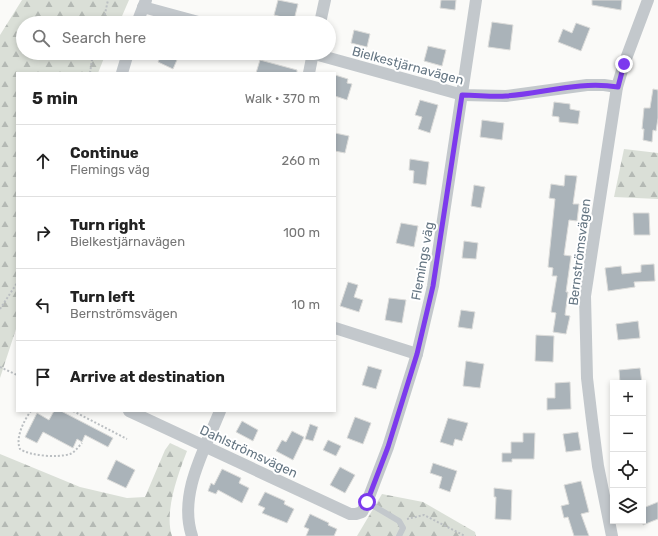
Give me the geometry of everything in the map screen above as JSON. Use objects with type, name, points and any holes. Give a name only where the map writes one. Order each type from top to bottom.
[{"type":"street","points":[[322,16],[325,0]]},
{"type":"street","name":"Flemings väg","points":[[356,514],[362,512],[367,502],[388,447],[417,354],[433,286],[476,0]]},
{"type":"street","name":"Bernströmsvägen","points":[[612,536],[598,466],[587,378],[585,296],[618,87],[624,64],[648,0]]},
{"type":"street","points":[[140,16],[145,3],[182,16]]},
{"type":"street","points":[[122,72],[126,60]]},
{"type":"street","points":[[309,72],[311,60]]},
{"type":"street","name":"Bielkestjärnavägen","points":[[336,60],[462,95],[506,96],[587,85],[618,87]]},
{"type":"street","points":[[336,328],[417,354]]},
{"type":"street","name":"Dahlströmsvägen","points":[[132,412],[350,514],[356,514]]},
{"type":"street","points":[[192,536],[189,528],[188,508],[192,485],[204,446],[220,412]]},
{"type":"lane","points":[[367,502],[399,521],[403,528],[399,536]]},
{"type":"path","points":[[105,16],[108,0]]},
{"type":"path","points":[[90,72],[92,60]]},
{"type":"path","points":[[0,309],[16,285]]},
{"type":"path","points":[[0,366],[16,374]]},
{"type":"path","points":[[30,412],[27,416],[19,439],[20,449],[25,453],[58,456],[71,454],[82,444]]},
{"type":"path","points":[[76,412],[127,439]]},
{"type":"path","points":[[399,521],[424,516],[465,536]]},
{"type":"green space","points":[[22,0],[129,0],[122,16],[16,16],[16,60],[103,60],[98,72],[16,72],[16,329],[0,378],[0,35]]},
{"type":"green space","points":[[624,149],[658,153],[658,199],[614,197]]},
{"type":"green space","points":[[170,443],[187,451],[173,493],[170,516],[172,536],[0,536],[0,454],[80,487],[127,498],[145,497],[165,450]]},
{"type":"green space","points":[[382,494],[423,502],[475,532],[476,536],[357,536]]},
{"type":"building","points":[[278,0],[298,4],[295,16],[274,15]]},
{"type":"building","points":[[441,0],[456,0],[455,10],[440,8]]},
{"type":"building","points":[[592,0],[622,0],[621,10],[592,5]]},
{"type":"building","points":[[492,22],[513,25],[510,50],[488,47]]},
{"type":"building","points":[[576,23],[590,28],[581,51],[558,42],[563,29],[572,33]]},
{"type":"building","points":[[354,30],[370,34],[367,47],[351,43]]},
{"type":"building","points":[[428,46],[446,50],[442,66],[424,61]]},
{"type":"building","points":[[159,60],[177,60],[173,69],[158,62]]},
{"type":"building","points":[[260,60],[297,70],[297,72],[256,72]]},
{"type":"building","points":[[336,75],[348,79],[347,83],[352,84],[347,100],[336,96]]},
{"type":"building","points":[[653,89],[658,90],[658,118],[656,131],[653,130],[652,142],[643,140],[644,129],[642,129],[644,108],[650,108]]},
{"type":"building","points":[[420,100],[438,105],[430,133],[418,129],[422,117],[415,115]]},
{"type":"building","points":[[554,102],[570,104],[570,109],[580,111],[578,124],[559,122],[559,117],[552,116]]},
{"type":"building","points":[[482,120],[504,123],[502,140],[480,137]]},
{"type":"building","points":[[336,133],[349,136],[345,153],[336,151]]},
{"type":"building","points":[[410,159],[429,162],[426,185],[413,183],[414,171],[409,170]]},
{"type":"building","points":[[565,175],[577,176],[573,204],[579,204],[577,221],[569,220],[564,255],[571,256],[566,292],[568,292],[565,315],[570,316],[566,334],[553,332],[556,313],[551,312],[557,276],[552,276],[553,268],[548,267],[555,199],[549,198],[551,184],[564,186]]},
{"type":"building","points":[[474,185],[485,187],[481,208],[471,206]]},
{"type":"building","points":[[633,213],[649,213],[650,235],[634,235]]},
{"type":"building","points":[[401,223],[418,226],[414,247],[396,243]]},
{"type":"building","points":[[464,241],[478,243],[476,259],[462,258]]},
{"type":"building","points":[[654,264],[655,281],[634,282],[635,287],[608,291],[605,268],[621,266],[622,274],[641,272],[641,265]]},
{"type":"building","points":[[348,282],[358,285],[354,297],[363,300],[359,312],[340,306]]},
{"type":"building","points":[[389,298],[406,300],[402,323],[385,320]]},
{"type":"building","points":[[461,310],[475,312],[472,329],[458,327]]},
{"type":"building","points":[[638,321],[640,338],[618,340],[616,324]]},
{"type":"building","points":[[536,335],[554,336],[553,362],[535,361]]},
{"type":"building","points":[[466,361],[484,364],[480,388],[463,386]]},
{"type":"building","points":[[368,366],[382,370],[376,389],[362,385]]},
{"type":"building","points":[[640,368],[642,380],[620,380],[619,370]]},
{"type":"building","points":[[570,382],[571,409],[547,410],[547,398],[555,398],[555,383]]},
{"type":"building","points":[[53,412],[63,412],[113,438],[108,447],[85,435],[82,442],[77,439],[73,448],[43,432],[37,443],[25,437],[37,413],[49,420]]},
{"type":"building","points":[[355,417],[371,423],[363,444],[347,438]]},
{"type":"building","points":[[448,418],[468,423],[462,441],[455,439],[453,446],[440,442]]},
{"type":"building","points":[[242,421],[258,430],[253,441],[236,432]]},
{"type":"building","points":[[310,424],[318,427],[313,441],[305,439]]},
{"type":"building","points":[[292,431],[304,437],[293,460],[276,451],[282,440],[286,442]]},
{"type":"building","points":[[578,432],[581,450],[566,452],[563,434]]},
{"type":"building","points":[[523,433],[535,433],[534,459],[512,459],[512,462],[502,462],[502,453],[511,453],[511,442],[523,442]]},
{"type":"building","points":[[328,440],[341,446],[336,456],[323,450]]},
{"type":"building","points":[[116,460],[135,470],[126,488],[107,479]]},
{"type":"building","points":[[433,463],[457,471],[450,492],[439,488],[442,477],[430,473]]},
{"type":"building","points":[[340,467],[355,475],[345,493],[330,485]]},
{"type":"building","points":[[222,469],[241,478],[239,483],[249,488],[242,503],[218,490],[216,494],[208,491],[211,483],[214,485]]},
{"type":"building","points":[[581,481],[589,512],[581,514],[589,536],[574,536],[568,517],[564,518],[561,506],[569,504],[564,485]]},
{"type":"building","points":[[494,488],[512,490],[511,520],[495,519],[496,497],[494,497]]},
{"type":"building","points":[[265,492],[285,501],[284,504],[294,509],[287,523],[262,513],[265,508],[258,505]]},
{"type":"building","points":[[658,502],[658,519],[646,524],[646,507]]},
{"type":"building","points":[[310,514],[329,523],[328,525],[337,529],[334,536],[306,536],[309,529],[304,527]]},
{"type":"route","points":[[367,502],[388,447],[417,354],[433,286],[462,95],[506,96],[587,85],[618,87],[624,64]]}]
